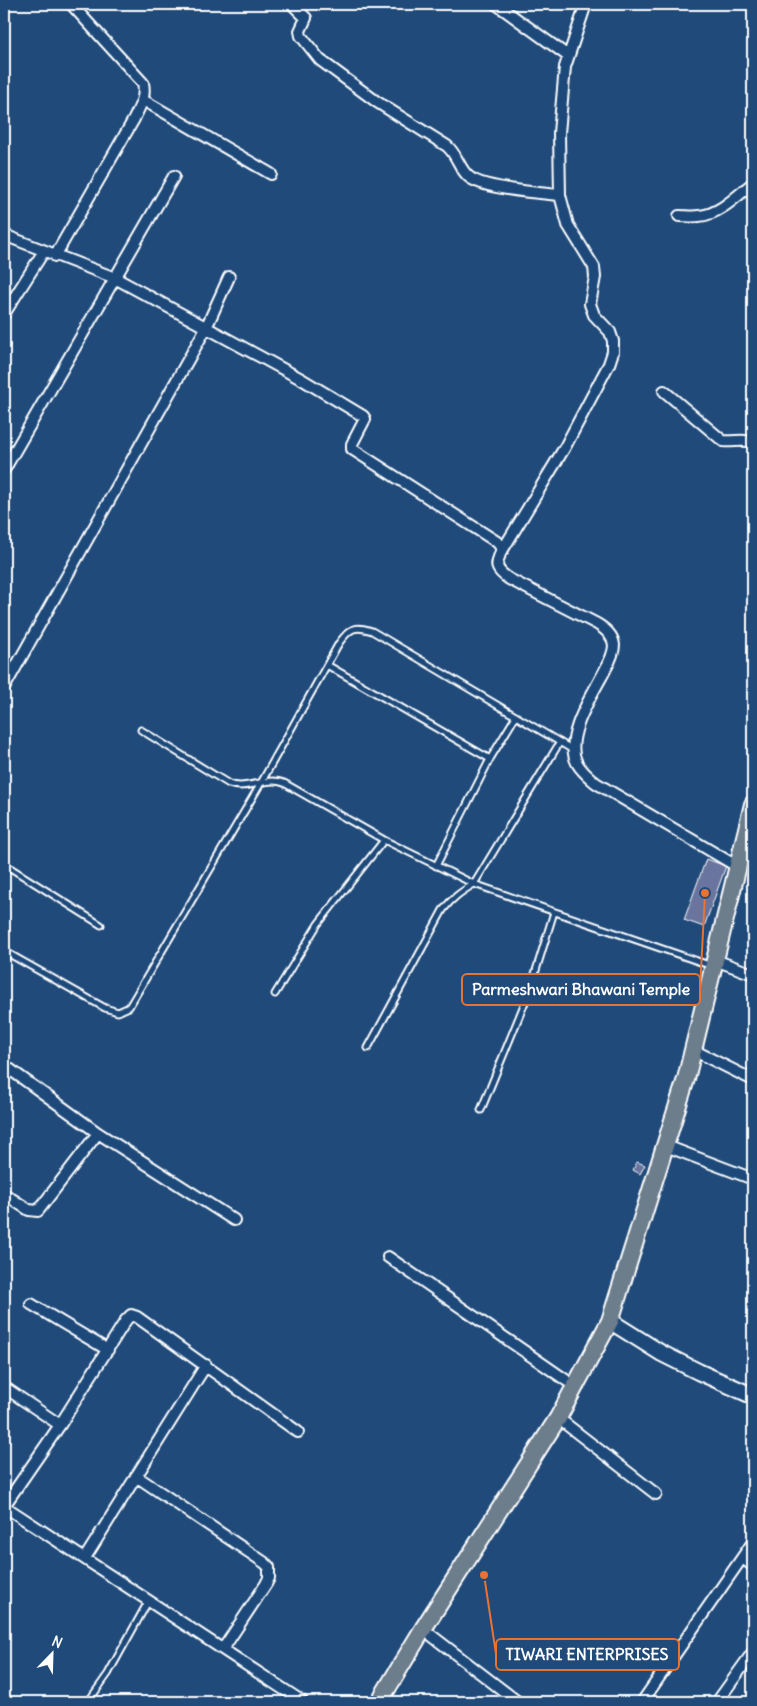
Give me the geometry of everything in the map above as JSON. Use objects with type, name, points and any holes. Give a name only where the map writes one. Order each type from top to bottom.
[{"type":"main road","points":[[379,1702],[423,1629],[558,1418],[610,1321],[666,1146],[693,1050],[738,867],[750,835],[753,804]]},
{"type":"street","points":[[55,256],[143,100],[143,83],[70,4]]},
{"type":"street","points":[[292,4],[306,18],[300,32],[301,36],[320,60],[377,102],[446,146],[456,156],[468,176],[477,181],[508,189],[560,195]]},
{"type":"street","points":[[496,4],[568,56]]},
{"type":"street","points":[[586,4],[565,66],[559,133],[560,195],[568,225],[594,267],[595,277],[590,304],[594,315],[610,332],[613,341],[613,352],[609,364],[565,447],[502,551],[496,565],[501,574],[508,579],[606,630],[614,644],[576,730],[573,750],[576,762],[584,773],[738,867]]},
{"type":"street","points":[[143,100],[271,174]]},
{"type":"street","points":[[4,470],[174,176]]},
{"type":"street","points":[[679,216],[710,214],[753,183]]},
{"type":"street","points":[[4,235],[115,278],[304,380],[363,416],[365,419],[352,444],[352,450],[497,542],[502,546],[502,551]]},
{"type":"street","points":[[4,314],[44,251]]},
{"type":"street","points":[[4,688],[206,328],[229,277]]},
{"type":"street","points":[[664,391],[723,441],[747,440],[753,442]]},
{"type":"street","points":[[714,963],[753,974]]},
{"type":"street","points":[[693,1050],[753,1080]]},
{"type":"street","points":[[4,1065],[98,1133],[234,1220]]},
{"type":"street","points":[[4,1194],[29,1210],[36,1212],[40,1210],[98,1133]]},
{"type":"street","points":[[666,1146],[753,1179]]},
{"type":"street","points":[[388,1257],[576,1387]]},
{"type":"street","points":[[31,1304],[108,1350]]},
{"type":"street","points":[[298,1432],[134,1315],[128,1317],[60,1425],[4,1506],[303,1702]]},
{"type":"street","points":[[610,1321],[661,1353],[753,1396]]},
{"type":"street","points":[[85,1558],[206,1366]]},
{"type":"street","points":[[4,1387],[60,1425]]},
{"type":"street","points":[[558,1418],[656,1494]]},
{"type":"street","points":[[136,1476],[269,1567],[269,1578],[266,1584],[223,1649]]},
{"type":"street","points":[[642,1702],[753,1542]]},
{"type":"street","points":[[742,1558],[753,1566]]},
{"type":"street","points":[[423,1629],[518,1702]]},
{"type":"street","points":[[717,1702],[753,1652]]},
{"type":"lane","points":[[4,952],[105,1008],[118,1012],[128,1007],[261,783],[346,633],[354,628],[372,631],[573,750]]},
{"type":"lane","points":[[327,665],[490,759]]},
{"type":"lane","points":[[436,866],[490,759],[516,716]]},
{"type":"lane","points":[[141,730],[229,784],[240,787],[274,780],[289,786],[384,840],[474,884],[554,912],[714,963]]},
{"type":"lane","points":[[368,1048],[443,910],[455,896],[474,884],[560,742]]},
{"type":"lane","points":[[275,994],[318,924],[384,840]]},
{"type":"lane","points":[[4,864],[102,925]]},
{"type":"lane","points":[[481,1110],[530,990],[554,912]]},
{"type":"lane","points":[[88,1702],[108,1674],[149,1600]]},
{"type":"building","points":[[706,859],[726,866],[704,927],[684,920]]},
{"type":"building","points":[[637,1162],[645,1165],[640,1174],[633,1170]]},
{"type":"place","name":"Parmeshwari Bhawani Temple","points":[[705,893]]},
{"type":"place","name":"TIWARI ENTERPRISES","points":[[484,1575]]}]
